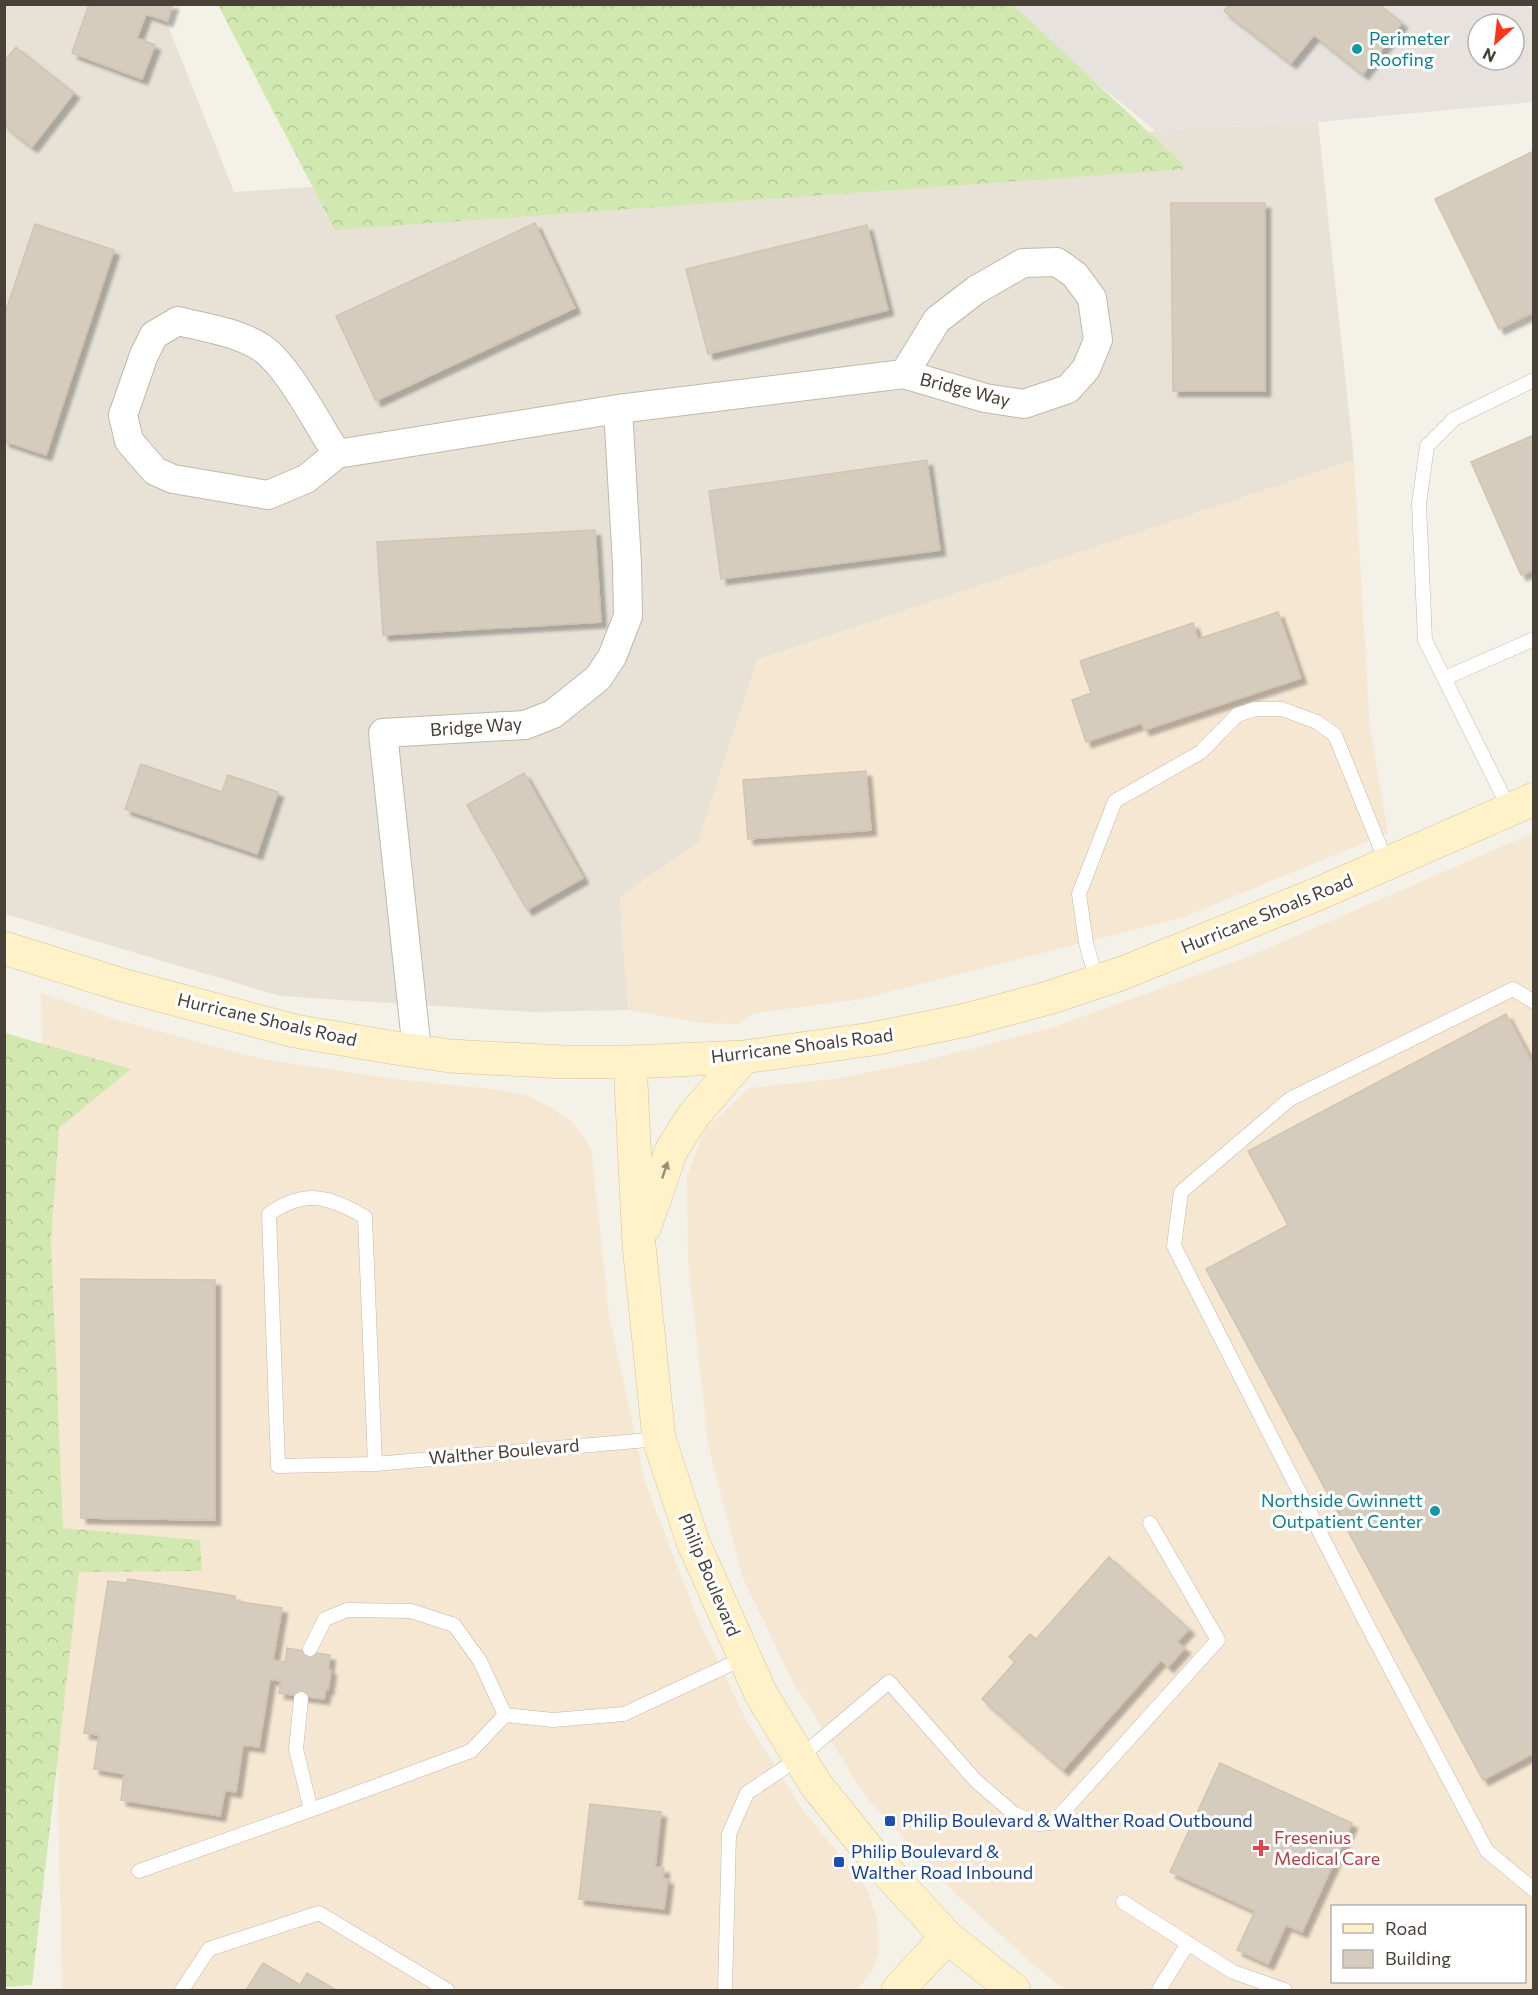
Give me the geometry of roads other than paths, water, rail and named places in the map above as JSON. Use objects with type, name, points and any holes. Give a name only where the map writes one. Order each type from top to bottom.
[{"type":"street","name":"Bridge Way","points":[[336,454],[618,409],[904,374],[985,398],[1024,404],[1068,389],[1086,369],[1098,340],[1092,298],[1075,275],[1057,262],[1023,263],[976,290],[937,320],[904,374]]},
{"type":"street","points":[[178,321],[230,334],[261,348],[281,365],[336,454],[306,479],[268,495],[173,479],[154,471],[129,441],[123,415],[144,355],[154,335],[178,321]]},
{"type":"street","name":"Bridge Way","points":[[417,1051],[382,733],[525,725],[553,714],[598,678],[612,657],[628,616],[618,409]]},
{"type":"street","name":"Hurricane Shoals Road","points":[[4,948],[122,985],[295,1031],[417,1051],[504,1059],[630,1062],[744,1057],[872,1039],[966,1020],[1048,998],[1320,893],[1522,804]]},
{"type":"street","points":[[639,1245],[671,1151],[693,1116],[744,1057]]},
{"type":"street","name":"Philip Boulevard","points":[[630,1062],[639,1245],[659,1439],[693,1542],[760,1694],[816,1785],[879,1863],[947,1937],[1014,1990]]},
{"type":"street","points":[[898,1990],[947,1937]]},
{"type":"lane","points":[[1522,804],[1445,678],[1425,640],[1419,504],[1427,446],[1454,419],[1533,380]]},
{"type":"lane","points":[[1445,678],[1533,639]]},
{"type":"lane","points":[[1097,981],[1086,943],[1079,894],[1115,801],[1201,752],[1237,715],[1255,709],[1282,709],[1317,722],[1335,735],[1387,864]]},
{"type":"lane","points":[[1533,1002],[1513,989],[1290,1099],[1181,1192],[1174,1246],[1361,1613],[1487,1851],[1533,1890]]},
{"type":"lane","name":"Walther Boulevard","points":[[375,1464],[365,1217],[340,1203],[313,1197],[282,1205],[269,1214],[278,1466],[350,1466],[375,1464],[659,1439]]},
{"type":"lane","points":[[725,1990],[729,1834],[747,1793],[799,1758],[890,1682],[976,1781],[1013,1813],[1038,1824],[1053,1823],[1218,1640],[1150,1523]]},
{"type":"lane","points":[[310,1649],[325,1619],[347,1610],[411,1611],[454,1625],[480,1661],[505,1715]]},
{"type":"lane","points":[[505,1715],[554,1720],[624,1714],[744,1658]]},
{"type":"lane","points":[[300,1700],[296,1749],[311,1810]]},
{"type":"lane","points":[[139,1871],[471,1751],[505,1715]]},
{"type":"lane","points":[[1123,1902],[1233,1972],[1285,1990]]},
{"type":"lane","points":[[182,1990],[209,1949],[319,1913],[447,1990]]},
{"type":"lane","points":[[1159,1990],[1188,1943]]},
{"type":"place","name":"Perimeter Roofing","points":[[1357,49]]},
{"type":"place","name":"Northside Gwinnett Outpatient Center","points":[[1435,1511]]},
{"type":"place","name":"Philip Boulevard & Walther Road Outbound","points":[[890,1821]]},
{"type":"place","name":"Fresenius Medical Care","points":[[1261,1848]]},
{"type":"place","name":"Philip Boulevard & Walther Road Inbound","points":[[839,1862]]}]
